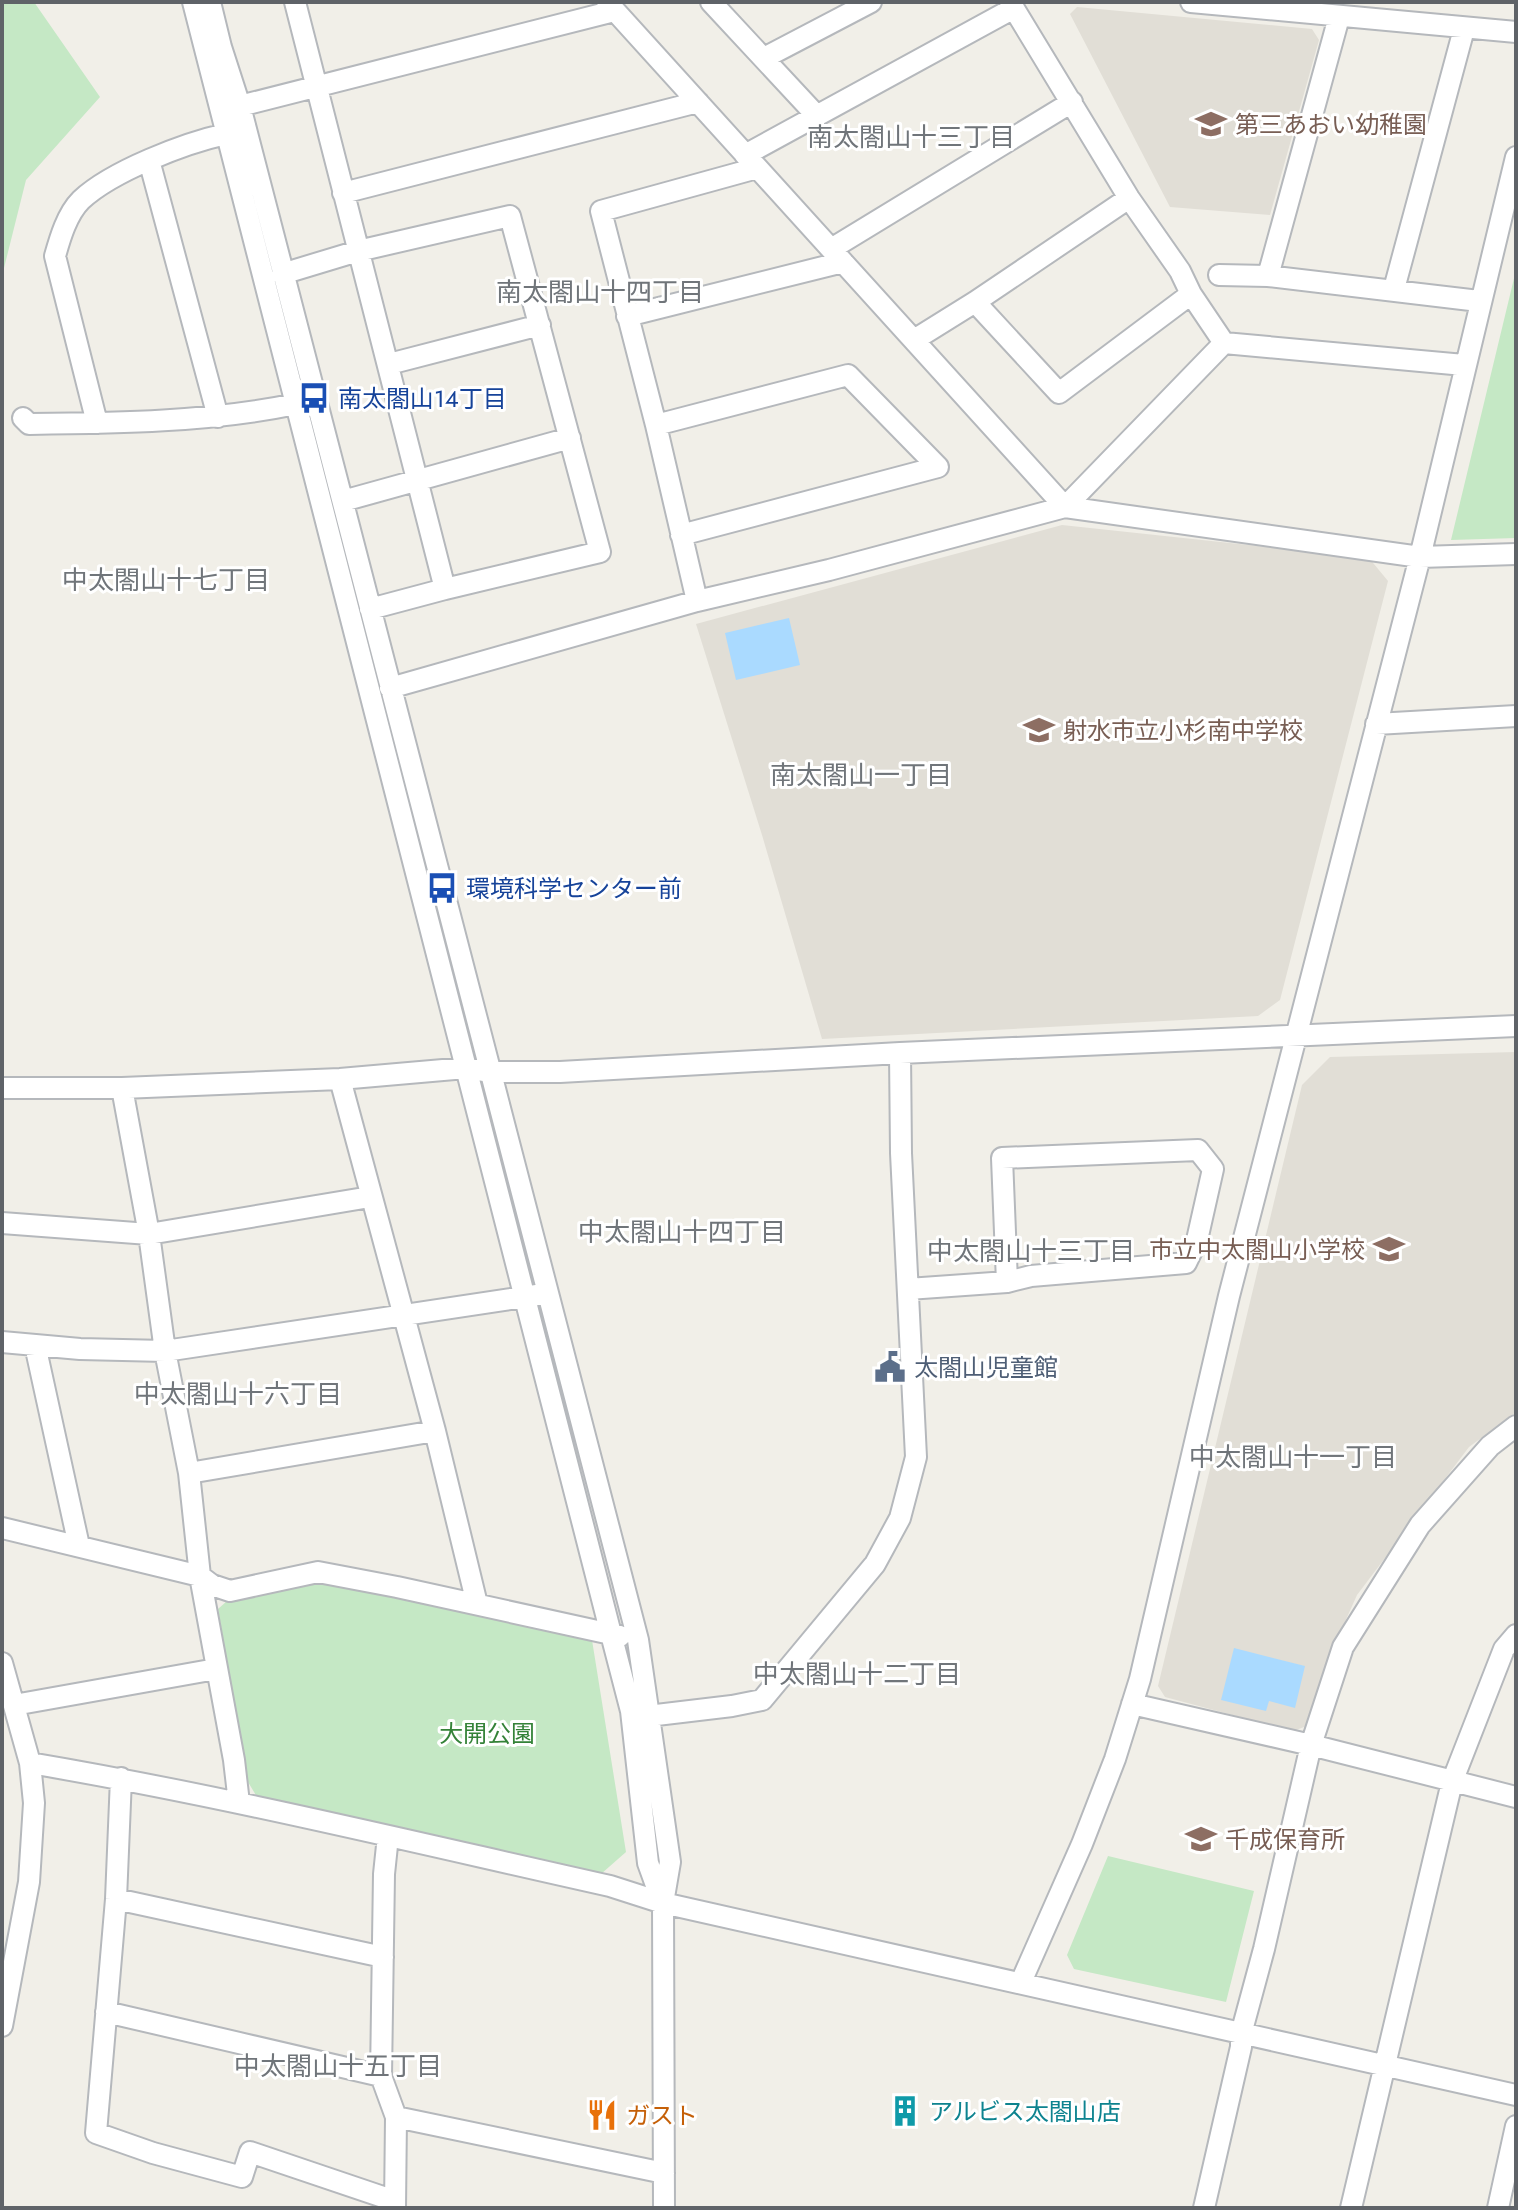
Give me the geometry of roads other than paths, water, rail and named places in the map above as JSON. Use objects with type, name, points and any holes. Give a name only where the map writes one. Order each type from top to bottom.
[{"type":"street","points":[[193,2],[631,1711],[648,1863],[663,1903]]},
{"type":"street","points":[[210,2],[240,106],[638,1640],[670,1862],[663,1903],[664,2208]]},
{"type":"street","points":[[295,2],[445,589]]},
{"type":"street","points":[[711,2],[817,116]]},
{"type":"street","points":[[764,58],[871,2]]},
{"type":"street","points":[[1191,2],[1516,32]]},
{"type":"street","points":[[697,601],[601,211],[751,162],[817,116],[1012,5],[1129,198],[1180,271],[1191,294],[1224,343]]},
{"type":"street","points":[[240,106],[610,7],[1065,507]]},
{"type":"street","points":[[1268,276],[1339,17]]},
{"type":"street","points":[[1394,289],[1464,29]]},
{"type":"street","points":[[343,193],[698,102]]},
{"type":"street","points":[[627,316],[837,256],[1072,102]]},
{"type":"street","points":[[97,423],[55,256],[61,234],[80,201],[119,175],[149,160],[226,134]]},
{"type":"street","points":[[1021,1982],[1082,1844],[1115,1759],[1132,1704],[1229,1296],[1420,557],[1516,157]]},
{"type":"street","points":[[149,160],[218,417]]},
{"type":"street","points":[[914,340],[1129,198]]},
{"type":"street","points":[[282,274],[358,251],[510,216],[600,552],[370,609]]},
{"type":"street","points":[[1219,275],[1268,276],[1479,301]]},
{"type":"street","points":[[975,302],[1059,393],[1191,294]]},
{"type":"street","points":[[389,364],[540,325]]},
{"type":"street","points":[[1224,343],[1464,365]]},
{"type":"street","points":[[1065,507],[1224,343]]},
{"type":"street","points":[[656,425],[848,375],[938,467],[681,535]]},
{"type":"street","points":[[23,418],[29,424],[218,417],[296,404]]},
{"type":"street","points":[[343,501],[570,438]]},
{"type":"street","points":[[390,688],[697,601],[829,570],[1065,507],[1420,557],[1516,554]]},
{"type":"street","points":[[1376,724],[1516,716]]},
{"type":"street","points":[[2,1088],[122,1088],[340,1079],[466,1068],[489,1072],[560,1072],[900,1053],[1516,1026]]},
{"type":"street","points":[[648,1716],[762,1700],[875,1564],[900,1518],[916,1457],[900,1053]]},
{"type":"street","points":[[340,1079],[435,1431],[477,1604]]},
{"type":"street","points":[[122,1088],[149,1234],[165,1351],[189,1473],[200,1576],[239,1803]]},
{"type":"street","points":[[908,1289],[1007,1282],[1031,1276],[1186,1263],[1197,1240],[1213,1169],[1198,1150],[1002,1158],[1007,1282]]},
{"type":"street","points":[[2,1223],[149,1234],[370,1197]]},
{"type":"street","points":[[2,1342],[80,1349],[165,1351],[548,1294]]},
{"type":"street","points":[[35,1345],[79,1546]]},
{"type":"street","points":[[1204,2208],[1241,2047],[1241,2034],[1311,1745],[1343,1647],[1420,1525],[1490,1446],[1516,1426]]},
{"type":"street","points":[[189,1473],[435,1431]]},
{"type":"street","points":[[2,1528],[200,1576],[212,1585],[230,1591],[318,1572],[638,1640]]},
{"type":"street","points":[[1351,2208],[1452,1782],[1504,1649],[1516,1635]]},
{"type":"street","points":[[2,1663],[30,1763],[34,1803],[29,1882],[2,2026]]},
{"type":"street","points":[[14,1705],[216,1669]]},
{"type":"street","points":[[1132,1704],[1516,1797]]},
{"type":"street","points":[[30,1763],[121,1778],[388,1836],[610,1886],[663,1903],[1516,2095]]},
{"type":"street","points":[[121,1778],[116,1899],[96,2133],[153,2153],[242,2177],[250,2152],[395,2204],[396,2117],[381,2076],[384,1874],[388,1836]]},
{"type":"street","points":[[116,1899],[383,1957]]},
{"type":"street","points":[[106,2012],[381,2076]]},
{"type":"street","points":[[396,2117],[664,2173]]},
{"type":"street","points":[[1498,2208],[1516,2126]]},
{"type":"water","points":[[789,618],[800,665],[736,680],[725,633]]},
{"type":"water","points":[[1234,1648],[1305,1666],[1295,1708],[1269,1701],[1266,1711],[1221,1700]]},
{"type":"place","name":"第三あおい幼稚園","points":[[1211,124]]},
{"type":"place","name":"南太閤山14丁目","points":[[314,398]]},
{"type":"place","name":"射水市立小杉南中学校","points":[[1039,730]]},
{"type":"place","name":"環境科学センター前","points":[[442,888]]},
{"type":"place","name":"市立中太閤山小学校","points":[[1389,1249]]},
{"type":"place","name":"太閤山児童館","points":[[890,1367]]},
{"type":"place","name":"千成保育所","points":[[1201,1839]]},
{"type":"place","name":"アルビス太閤山店","points":[[905,2111]]},
{"type":"place","name":"ガスト","points":[[602,2115]]},
{"type":"district","name":"南太閤山十三丁目","points":[[911,137]]},
{"type":"district","name":"南太閤山十四丁目","points":[[600,292]]},
{"type":"district","name":"中太閤山十七丁目","points":[[166,580]]},
{"type":"district","name":"南太閤山一丁目","points":[[861,775]]},
{"type":"district","name":"中太閤山十四丁目","points":[[682,1232]]},
{"type":"district","name":"中太閤山十三丁目","points":[[1031,1251]]},
{"type":"district","name":"中太閤山十六丁目","points":[[238,1394]]},
{"type":"district","name":"中太閤山十一丁目","points":[[1293,1457]]},
{"type":"district","name":"中太閤山十二丁目","points":[[857,1674]]},
{"type":"district","name":"中太閤山十五丁目","points":[[338,2066]]},
{"type":"park label","name":"大開公園","points":[[487,1733]]}]
